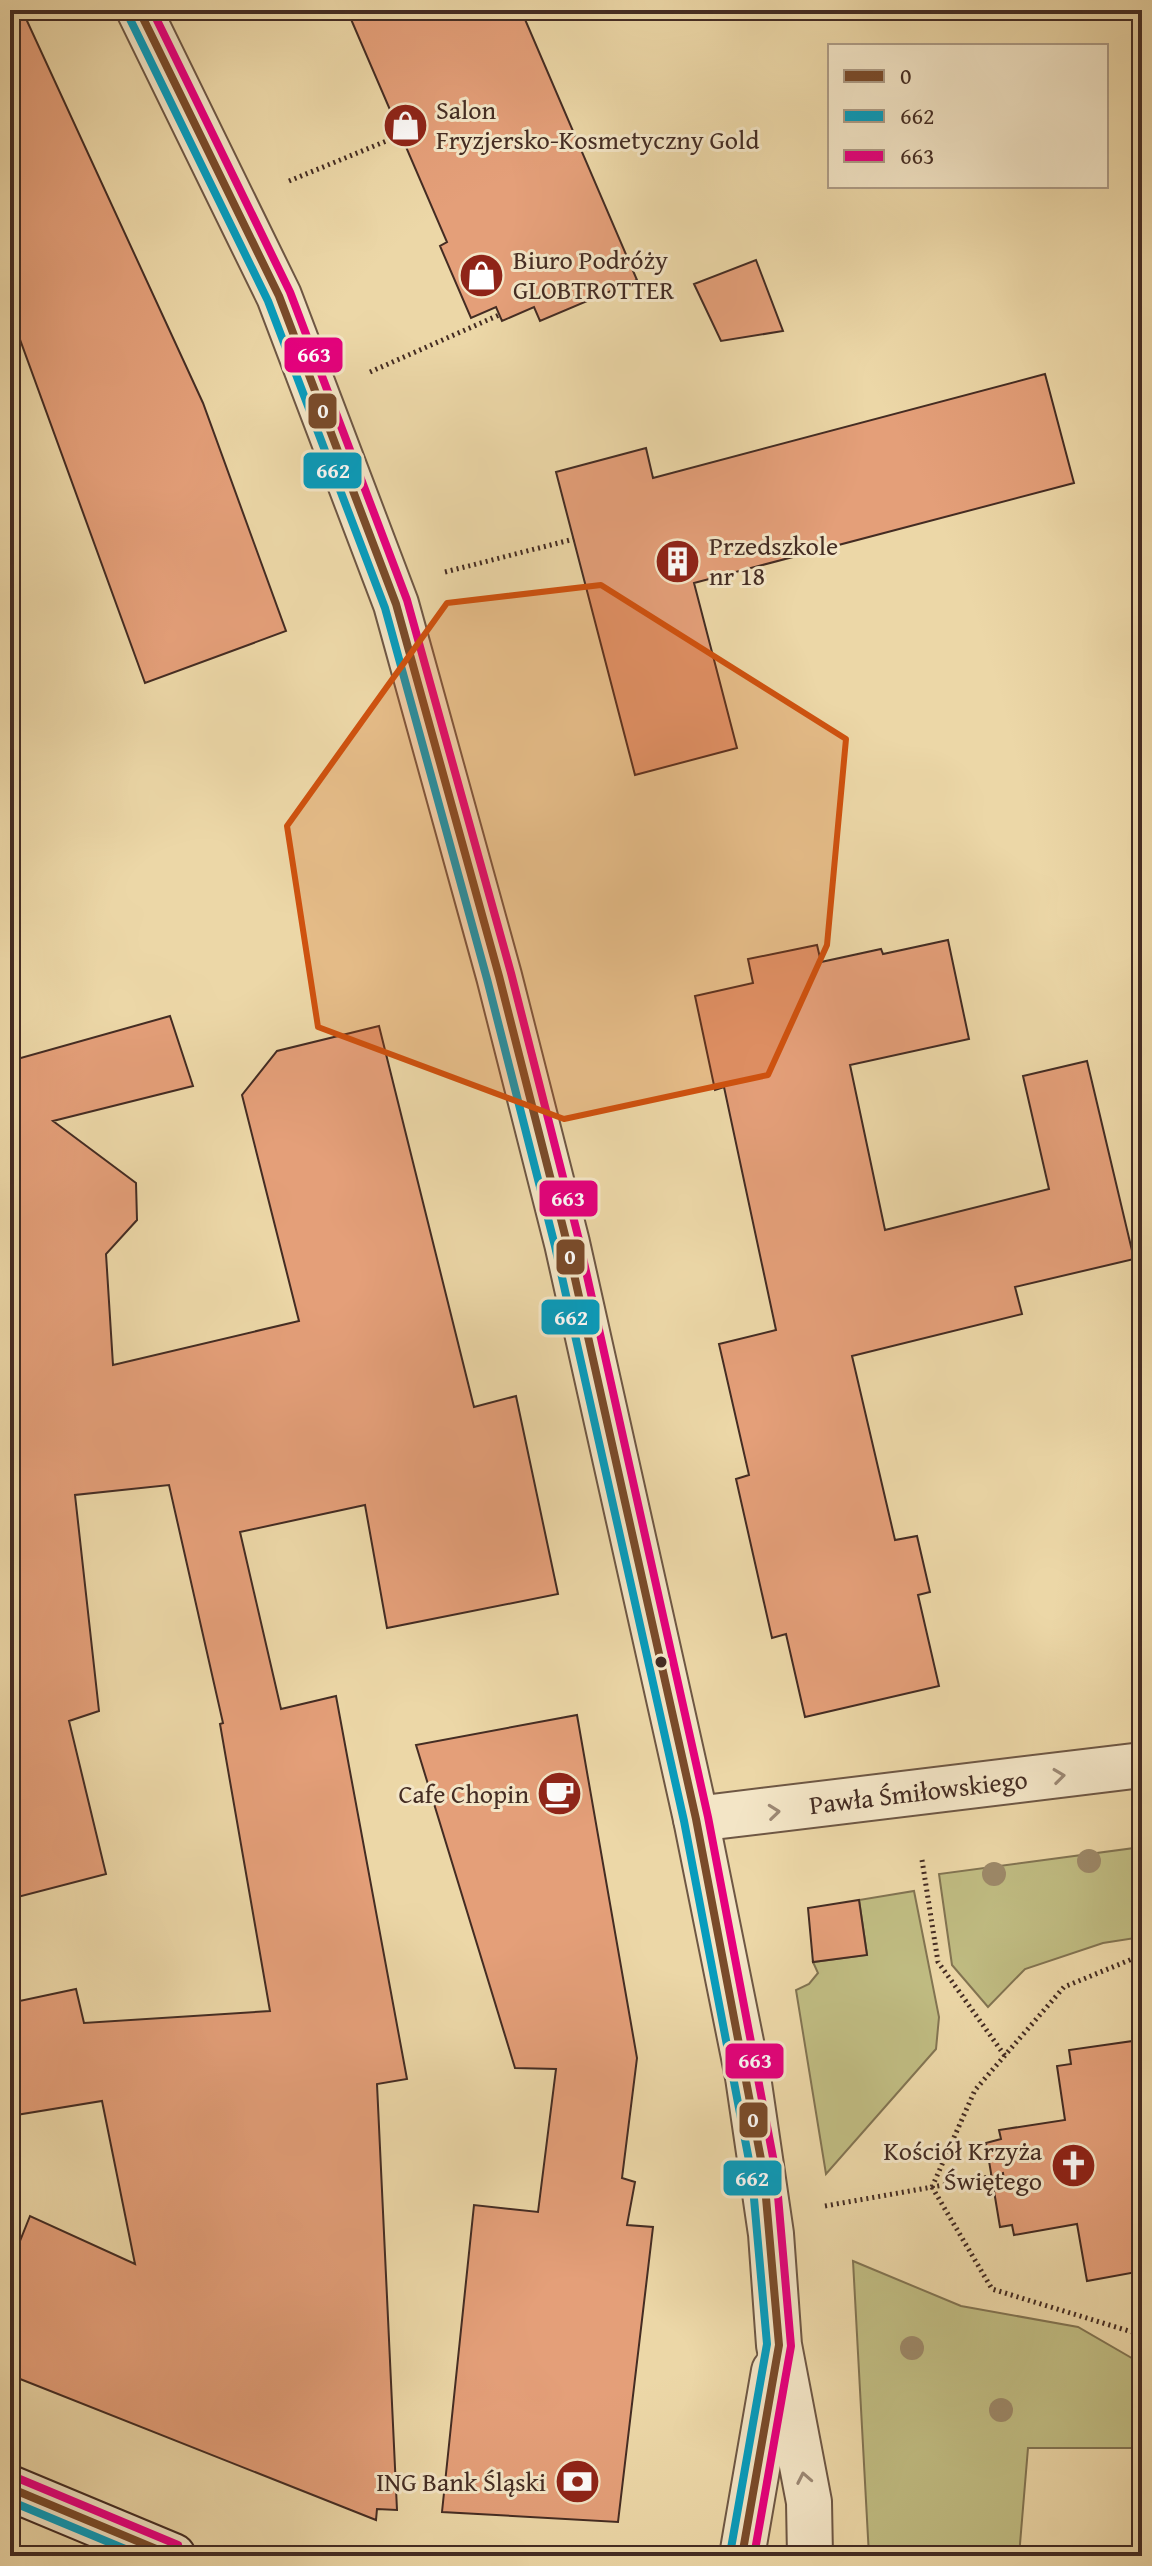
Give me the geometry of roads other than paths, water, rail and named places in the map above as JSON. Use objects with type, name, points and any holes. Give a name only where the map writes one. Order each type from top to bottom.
[{"type":"street","points":[[139,10],[279,296],[396,604],[553,1185],[696,1819],[760,2147],[771,2234],[779,2345],[809,2502],[810,2556]]},
{"type":"street","name":"Pawła Śmiłowskiego","points":[[696,1819],[1142,1765]]},
{"type":"street","points":[[742,2556],[779,2345]]},
{"type":"street","points":[[10,2488],[173,2556]]},
{"type":"place","name":"Salon Fryzjersko-Kosmetyczny Gold","points":[[405,125]]},
{"type":"place","name":"Biuro Podróży GLOBTROTTER","points":[[482,275]]},
{"type":"place","name":"Przedszkole nr 18","points":[[678,561]]},
{"type":"place","name":"Cafe Chopin","points":[[560,1794]]},
{"type":"place","name":"Kościół Krzyża Świętego","points":[[1073,2166]]},
{"type":"place","name":"ING Bank Śląski","points":[[577,2482]]}]
